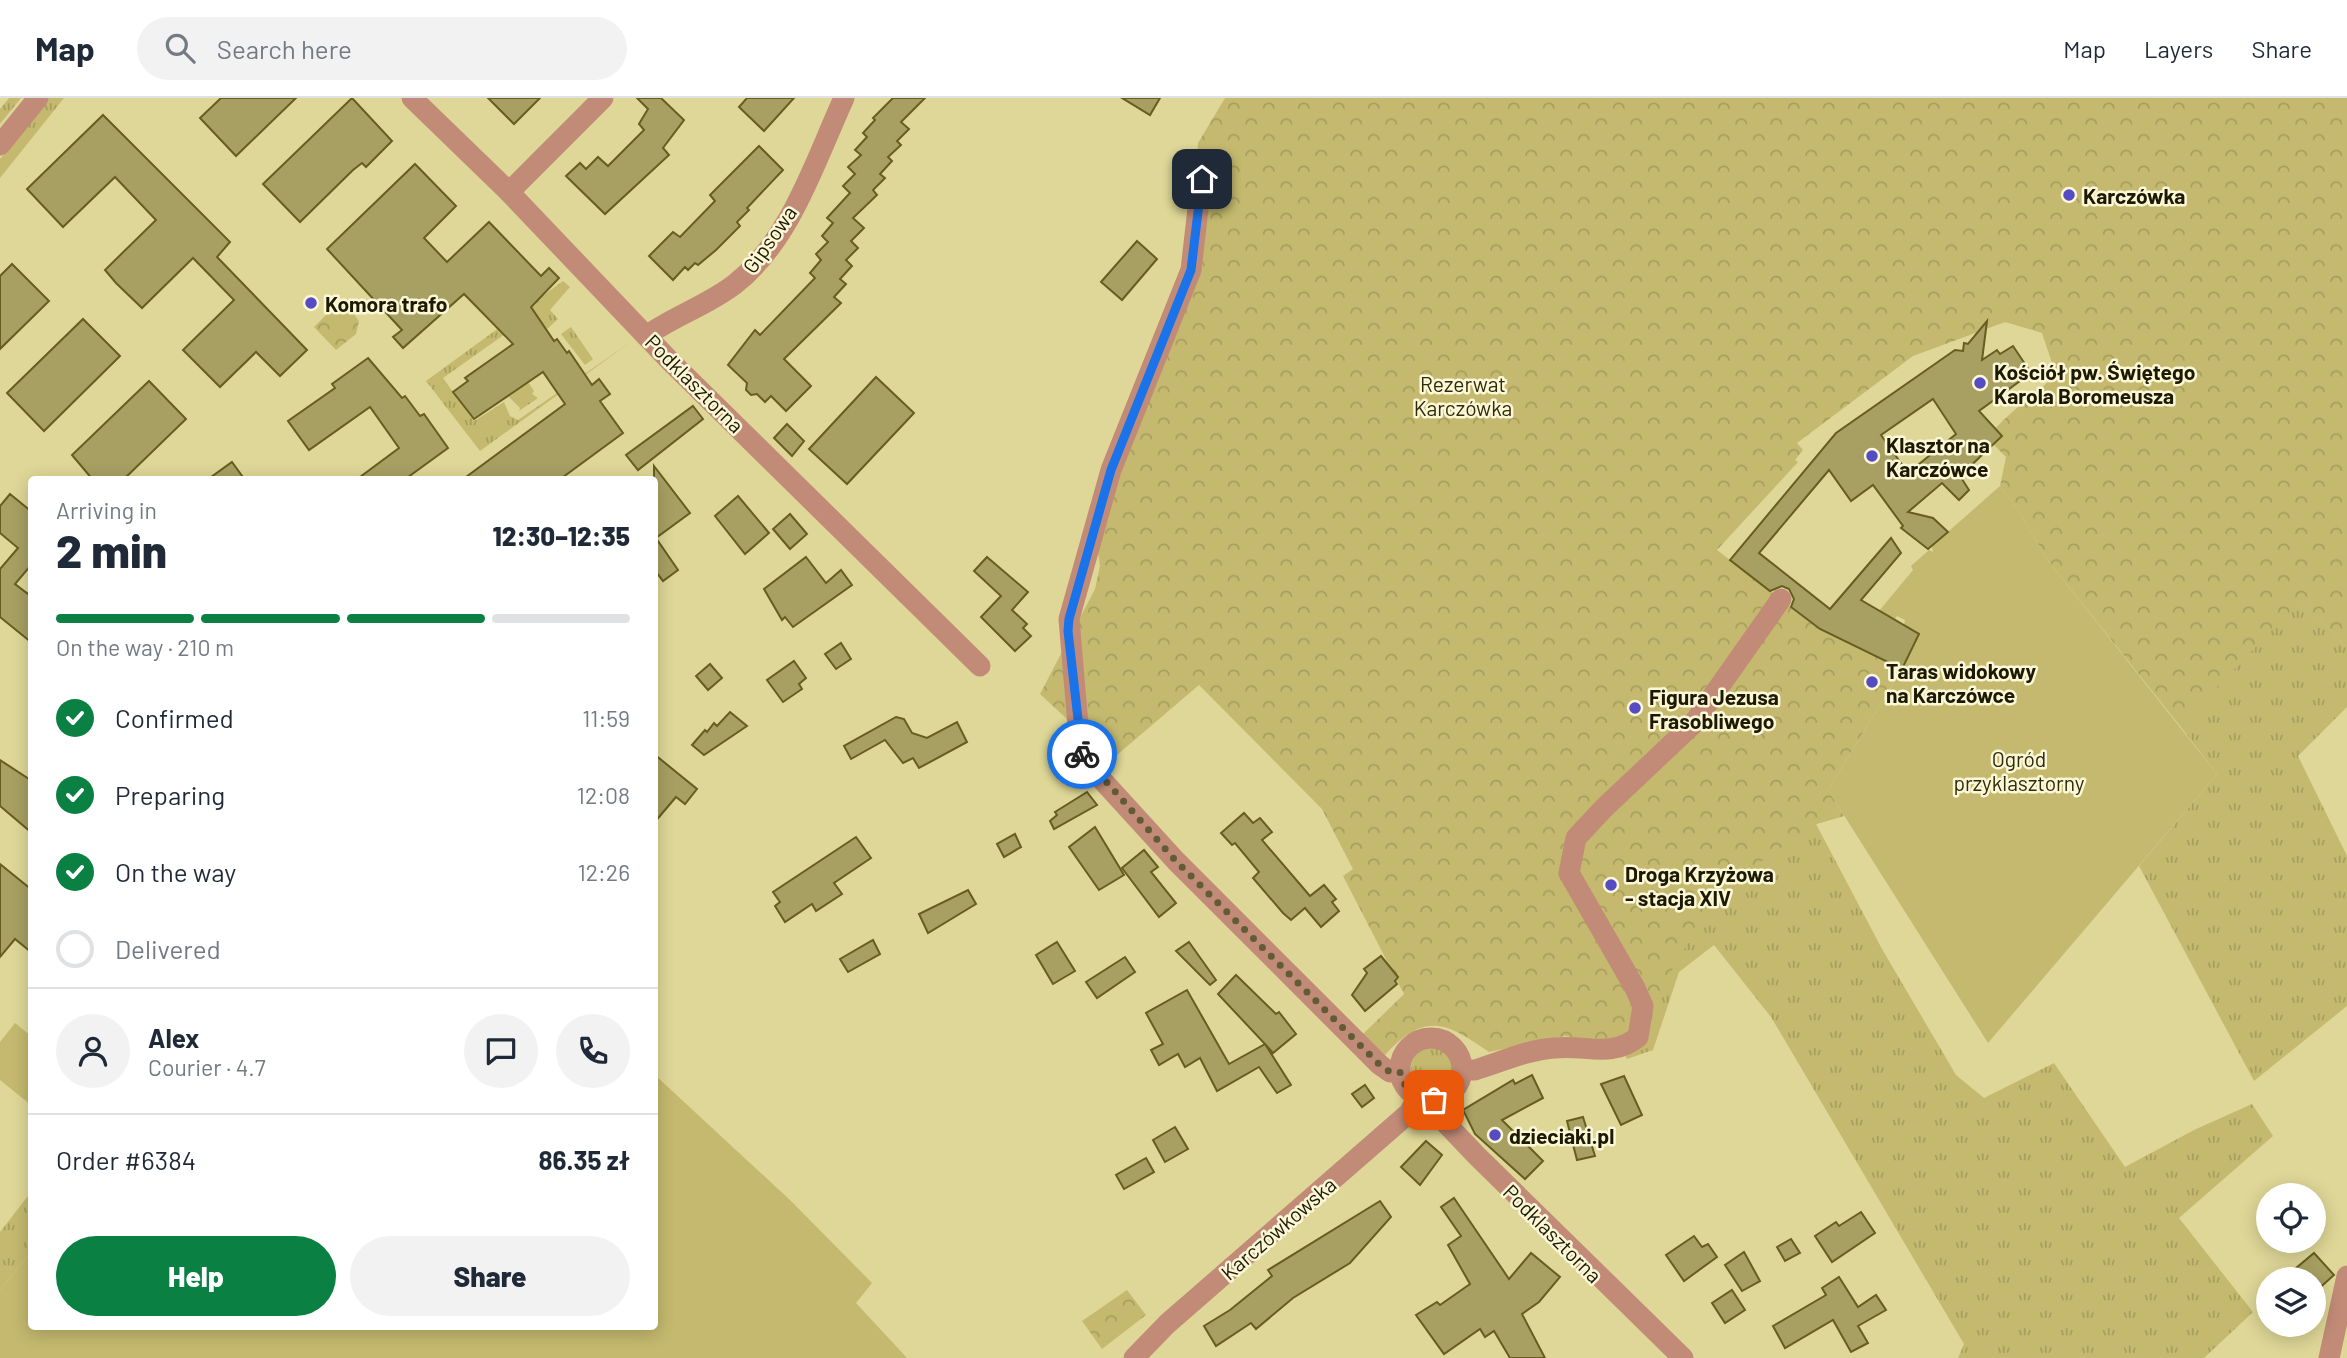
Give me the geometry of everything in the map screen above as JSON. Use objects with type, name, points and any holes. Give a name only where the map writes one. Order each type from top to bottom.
[{"type":"street","points":[[0,145],[38,98]]},
{"type":"street","points":[[509,192],[603,98]]},
{"type":"street","name":"Gipsowa","points":[[646,335],[726,290],[760,258],[797,200],[844,98]]},
{"type":"street","name":"Podklasztorna","points":[[423,102],[646,335],[980,666]]},
{"type":"street","name":"Podklasztorna","points":[[1203,164],[1191,270],[1111,470],[1069,619],[1080,749],[1092,769],[1176,861],[1380,1065],[1390,1072],[1400,1072],[1407,1089],[1426,1099],[1485,1164],[1683,1358]]},
{"type":"street","points":[[1462,1070],[1475,1070],[1555,1047],[1611,1051],[1628,1045],[1638,1037],[1643,1006],[1569,873],[1576,838],[1693,724],[1781,599]]},
{"type":"street","points":[[1400,1072],[1407,1049],[1421,1039],[1441,1039],[1457,1051],[1462,1070],[1454,1090],[1426,1099]]},
{"type":"street","name":"Karczówkowska","points":[[1134,1358],[1167,1324],[1426,1099]]},
{"type":"street","points":[[2329,1358],[2347,1276]]},
{"type":"green space","points":[[9,98],[21,98],[0,124],[0,109]]},
{"type":"green space","points":[[49,98],[64,98],[0,178],[0,159]]},
{"type":"green space","name":"Rezerwat Karczówka","points":[[1225,98],[2347,98],[2347,648],[2301,600],[2180,726],[2046,558],[2020,513],[2000,486],[2006,457],[1988,439],[2009,415],[2056,375],[2042,333],[2005,322],[1913,356],[1797,443],[1803,450],[1795,460],[1798,462],[1717,550],[1820,629],[1902,669],[1828,790],[1844,816],[1816,824],[1719,890],[1650,1008],[1630,1033],[1602,1043],[1565,1036],[1489,1052],[1460,1033],[1447,1028],[1423,1027],[1399,1041],[1385,1055],[1362,1035],[1404,994],[1343,876],[1353,869],[1322,809],[1199,685],[1111,760],[1040,694],[1095,589],[1100,566],[1094,526],[1189,279],[1198,143]]},
{"type":"green space","points":[[563,281],[570,287],[550,310],[558,319],[547,329],[532,315],[443,378],[474,421],[504,402],[510,416],[518,420],[632,341],[480,451],[426,381]]},
{"type":"green space","points":[[339,302],[347,305],[359,321],[356,334],[336,350],[314,327]]},
{"type":"green space","points":[[571,327],[593,359],[585,365],[561,334]]},
{"type":"green space","points":[[528,382],[534,391],[532,394],[538,398],[519,411],[520,408],[508,396]]},
{"type":"green space","name":"Ogród przyklasztorny","points":[[2000,486],[2020,513],[2046,558],[2217,774],[1988,1043],[1828,790],[1902,669],[1919,634],[1904,625],[1905,620],[1897,616],[1895,619],[1879,611],[1913,570],[1911,566],[1929,550],[1933,552],[1932,546]]},
{"type":"green space","points":[[2264,561],[2347,648],[2347,707],[2298,756],[2347,856],[2347,1006],[2254,1081],[2139,866],[2217,774],[2180,726],[2187,701]]},
{"type":"green space","points":[[1802,616],[1820,629],[1828,790],[1844,816],[1816,824],[1882,949],[1956,1075],[1984,1098],[2054,1063],[2125,1167],[2194,1130],[2252,1104],[2273,1136],[2179,1218],[2253,1312],[2204,1358],[1958,1358],[1964,1344],[1771,1017],[1714,945],[1679,972],[1653,1050],[1627,1059],[1625,1055]]},
{"type":"green space","points":[[15,1023],[28,1034],[28,1103],[0,1080],[0,1042]]},
{"type":"green space","points":[[1432,1047],[1447,1053],[1453,1068],[1447,1083],[1432,1089],[1417,1083],[1411,1068],[1417,1053]]},
{"type":"green space","points":[[658,1078],[790,1200],[872,1283],[856,1303],[907,1358],[0,1358],[0,1290],[28,1256],[28,1330],[658,1330]]},
{"type":"green space","points":[[28,1196],[28,1256],[0,1290],[0,1232]]},
{"type":"green space","points":[[1127,1290],[1146,1315],[1102,1349],[1082,1321]]},
{"type":"building","points":[[221,98],[296,98],[236,156],[200,118]]},
{"type":"building","points":[[352,98],[392,141],[366,167],[362,163],[353,170],[300,222],[263,184]]},
{"type":"building","points":[[488,98],[540,98],[514,124]]},
{"type":"building","points":[[637,98],[661,98],[684,120],[663,148],[669,155],[605,214],[566,176],[580,163],[586,169],[598,157],[608,166],[644,130],[639,124],[648,109]]},
{"type":"building","points":[[747,98],[794,98],[764,131],[739,107]]},
{"type":"building","points":[[893,98],[925,98],[901,122],[909,129],[897,141],[901,145],[888,157],[892,161],[880,174],[885,178],[873,190],[877,195],[853,218],[864,228],[851,241],[858,248],[846,260],[852,266],[840,279],[846,284],[834,297],[841,303],[784,359],[811,386],[786,411],[771,396],[765,402],[757,394],[751,395],[746,390],[747,383],[728,365],[755,330],[760,335],[815,278],[810,273],[821,260],[816,254],[828,242],[822,236],[833,223],[827,218],[850,193],[843,186],[855,174],[848,167],[861,155],[855,150],[867,137],[863,133],[875,120],[873,118]]},
{"type":"building","points":[[1122,98],[1160,98],[1150,115]]},
{"type":"building","points":[[103,115],[230,242],[217,257],[307,350],[280,376],[256,352],[220,387],[183,350],[234,300],[193,258],[142,308],[105,270],[156,220],[115,177],[63,227],[27,189]]},
{"type":"building","points":[[759,146],[783,170],[747,208],[749,210],[737,222],[740,226],[716,250],[698,265],[695,263],[688,270],[685,267],[673,280],[649,256],[673,232],[680,237],[715,201],[710,195]]},
{"type":"building","points":[[415,164],[456,206],[424,238],[447,262],[489,222],[541,276],[549,268],[559,278],[531,307],[554,341],[557,339],[567,353],[569,351],[592,385],[599,379],[610,394],[600,401],[623,433],[564,476],[467,476],[565,404],[543,372],[474,419],[453,392],[468,381],[465,378],[513,344],[464,294],[403,348],[393,337],[402,330],[327,249]]},
{"type":"building","points":[[1137,241],[1157,259],[1122,300],[1101,282]]},
{"type":"building","points":[[12,264],[49,301],[0,349],[0,276]]},
{"type":"building","points":[[83,319],[120,356],[44,431],[7,393]]},
{"type":"building","points":[[1987,321],[1982,360],[1997,350],[2000,354],[2013,346],[2031,373],[1979,411],[2002,436],[1960,476],[1969,490],[1959,500],[1942,483],[1908,512],[1933,518],[1948,532],[1928,549],[1901,528],[1903,526],[1873,485],[1851,501],[1829,470],[1759,553],[1830,609],[1891,538],[1901,553],[1861,600],[1919,634],[1902,669],[1820,629],[1791,607],[1794,599],[1789,589],[1782,586],[1770,591],[1730,560],[1836,433],[1955,350],[1963,351],[1964,343],[1968,344]],"holes":[[[1933,399],[1956,434],[1908,473],[1881,435]]]},
{"type":"building","points":[[368,358],[402,398],[405,396],[420,416],[424,414],[448,448],[410,476],[361,476],[399,448],[370,407],[309,450],[288,421],[335,388],[332,384]]},
{"type":"building","points":[[876,377],[914,413],[847,484],[809,449]]},
{"type":"building","points":[[149,381],[186,419],[127,476],[90,476],[72,455]]},
{"type":"building","points":[[693,406],[703,419],[638,470],[626,455]]},
{"type":"building","points":[[787,424],[804,441],[792,456],[774,438]]},
{"type":"building","points":[[232,462],[242,476],[213,476]]},
{"type":"building","points":[[654,466],[690,513],[658,537],[658,476],[654,476]]},
{"type":"building","points":[[10,494],[28,509],[28,569],[15,584],[28,594],[28,640],[0,617],[0,569],[18,548],[0,533],[0,506]]},
{"type":"building","points":[[738,496],[769,533],[745,554],[715,516]]},
{"type":"building","points":[[790,514],[807,534],[790,549],[773,529]]},
{"type":"building","points":[[658,541],[678,570],[663,581],[658,574]]},
{"type":"building","points":[[806,557],[826,583],[841,570],[852,585],[793,627],[785,617],[782,620],[764,589]]},
{"type":"building","points":[[987,557],[1028,592],[1012,610],[1027,624],[1023,628],[1031,636],[1015,651],[981,617],[1001,596],[974,571]]},
{"type":"building","points":[[841,643],[851,659],[836,669],[825,654]]},
{"type":"building","points":[[794,661],[806,678],[799,684],[802,689],[783,702],[767,680]]},
{"type":"building","points":[[710,664],[722,678],[708,690],[696,676]]},
{"type":"building","points":[[730,712],[747,726],[704,755],[692,745],[705,730],[707,732],[714,723],[717,726]]},
{"type":"building","points":[[896,717],[904,719],[912,733],[927,738],[957,722],[967,742],[919,768],[913,758],[903,763],[885,740],[851,759],[844,746]]},
{"type":"building","points":[[658,757],[697,789],[685,804],[676,797],[658,818]]},
{"type":"building","points":[[0,760],[28,778],[28,830],[0,806]]},
{"type":"building","points":[[1087,792],[1097,805],[1054,829],[1050,821],[1057,815],[1055,812]]},
{"type":"building","points":[[1244,813],[1253,823],[1260,818],[1272,832],[1262,840],[1310,896],[1324,885],[1336,899],[1332,902],[1339,911],[1321,927],[1305,908],[1291,920],[1283,913],[1253,878],[1259,872],[1235,843],[1232,845],[1221,833]]},
{"type":"building","points":[[1095,827],[1124,875],[1099,890],[1069,847]]},
{"type":"building","points":[[1015,834],[1021,847],[1004,857],[997,844]]},
{"type":"building","points":[[856,837],[871,858],[834,883],[842,894],[816,911],[812,904],[785,922],[775,906],[780,902],[773,892]]},
{"type":"building","points":[[1144,850],[1158,867],[1151,872],[1176,903],[1159,917],[1122,868]]},
{"type":"building","points":[[0,864],[28,887],[28,950],[15,939],[0,957]]},
{"type":"building","points":[[968,890],[976,904],[928,933],[919,914]]},
{"type":"building","points":[[873,940],[880,954],[848,972],[840,959]]},
{"type":"building","points":[[1057,942],[1075,971],[1053,984],[1036,955]]},
{"type":"building","points":[[1189,942],[1216,980],[1210,985],[1176,951]]},
{"type":"building","points":[[1381,956],[1398,977],[1395,981],[1397,984],[1365,1011],[1352,995],[1367,973],[1364,969]]},
{"type":"building","points":[[1125,957],[1135,972],[1097,998],[1086,982]]},
{"type":"building","points":[[1236,975],[1276,1014],[1279,1012],[1296,1034],[1273,1053],[1218,994]]},
{"type":"building","points":[[1187,990],[1229,1064],[1265,1044],[1291,1085],[1277,1093],[1259,1067],[1217,1091],[1200,1058],[1185,1067],[1178,1054],[1159,1065],[1151,1050],[1163,1044],[1146,1013]]},
{"type":"building","points":[[1532,1075],[1543,1098],[1502,1120],[1543,1161],[1525,1179],[1475,1134],[1463,1110],[1513,1080],[1515,1084]]},
{"type":"building","points":[[1624,1076],[1642,1115],[1621,1125],[1601,1084]]},
{"type":"building","points":[[1365,1085],[1374,1098],[1362,1107],[1352,1094]]},
{"type":"building","points":[[1583,1117],[1595,1156],[1577,1160],[1567,1121]]},
{"type":"building","points":[[1175,1127],[1188,1149],[1165,1162],[1153,1140]]},
{"type":"building","points":[[1426,1141],[1442,1155],[1420,1185],[1401,1167]]},
{"type":"building","points":[[1146,1158],[1154,1172],[1124,1189],[1116,1175]]},
{"type":"building","points":[[1454,1198],[1509,1279],[1531,1253],[1560,1277],[1539,1302],[1522,1314],[1545,1358],[1510,1358],[1494,1331],[1485,1337],[1480,1329],[1444,1354],[1416,1315],[1437,1302],[1440,1305],[1470,1284],[1448,1245],[1461,1236],[1441,1207]]},
{"type":"building","points":[[1380,1201],[1391,1217],[1350,1263],[1293,1298],[1256,1329],[1251,1323],[1216,1346],[1204,1326],[1230,1310],[1272,1276],[1268,1270]]},
{"type":"building","points":[[1861,1212],[1875,1233],[1832,1262],[1815,1236],[1836,1222],[1839,1226]]},
{"type":"building","points":[[1694,1236],[1702,1247],[1708,1244],[1717,1257],[1684,1281],[1666,1255]]},
{"type":"building","points":[[1791,1239],[1800,1253],[1785,1261],[1777,1247]]},
{"type":"building","points":[[1744,1252],[1760,1281],[1742,1291],[1725,1265]]},
{"type":"building","points":[[2314,1253],[2334,1275],[2326,1282],[2326,1267],[2297,1267]]},
{"type":"building","points":[[1839,1277],[1858,1307],[1876,1295],[1886,1310],[1858,1326],[1868,1343],[1851,1352],[1833,1320],[1785,1348],[1773,1326],[1826,1295],[1822,1288]]},
{"type":"building","points":[[1732,1290],[1745,1310],[1725,1323],[1712,1303]]},
{"type":"way so far","points":[[1082,754],[1092,769],[1176,861],[1380,1065],[1390,1072],[1400,1072],[1402,1082],[1414,1095],[1434,1100]]},
{"type":"place","name":"Karczówka","points":[[2069,195]]},
{"type":"place","name":"Komora trafo","points":[[311,303]]},
{"type":"place","name":"Kościół pw. Świętego Karola Boromeusza","points":[[1980,383]]},
{"type":"place","name":"Klasztor na Karczówce","points":[[1872,456]]},
{"type":"place","name":"Taras widokowy na Karczówce","points":[[1872,682]]},
{"type":"place","name":"Figura Jezusa Frasobliwego","points":[[1635,708]]},
{"type":"place","name":"Droga Krzyżowa - stacja XIV","points":[[1611,885]]},
{"type":"place","name":"dzieciaki.pl","points":[[1495,1135]]},
{"type":"route","points":[[1082,754],[1068,631],[1069,619],[1111,470],[1191,270],[1202,179]]}]
